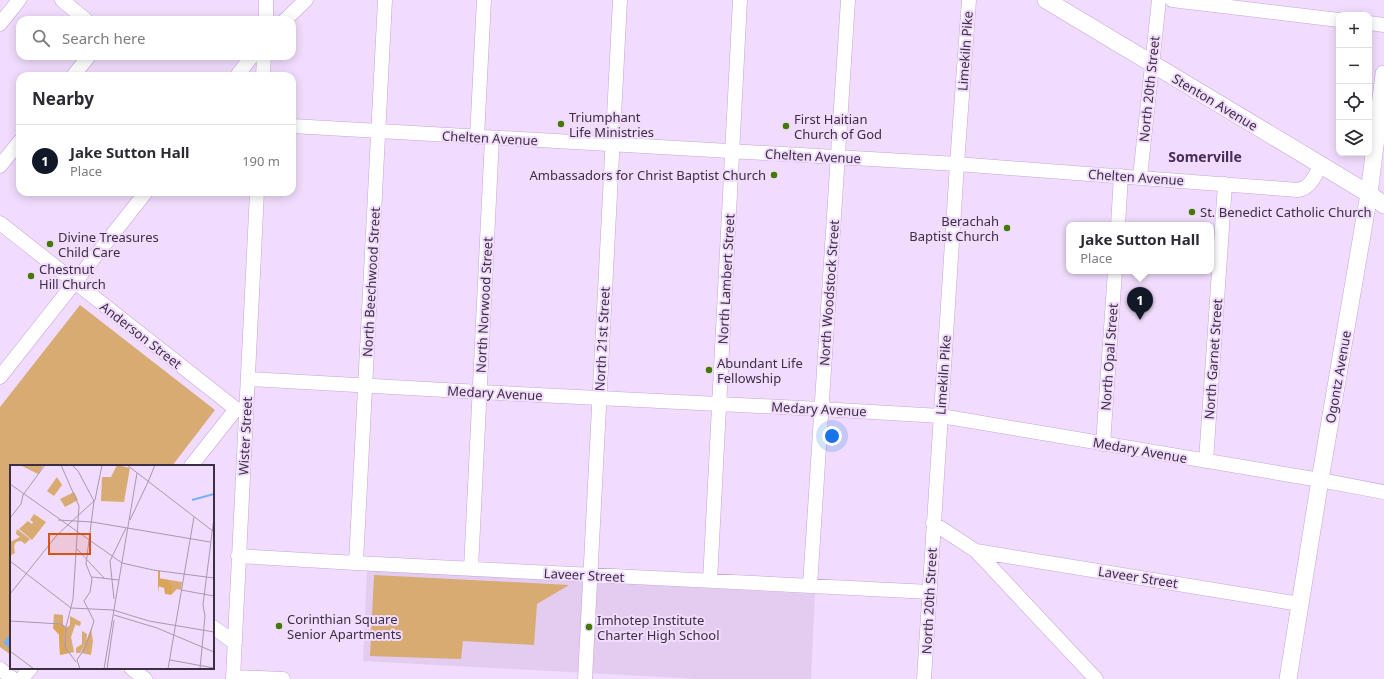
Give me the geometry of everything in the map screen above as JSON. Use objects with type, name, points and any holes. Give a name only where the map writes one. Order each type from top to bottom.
[{"type":"main road","name":"Stenton Avenue","points":[[1046,0],[1369,194],[1384,205]]},
{"type":"main road","name":"Ogontz Avenue","points":[[1288,679],[1320,480],[1369,194],[1384,74]]},
{"type":"street","points":[[0,24],[19,0]]},
{"type":"street","points":[[62,0],[81,16]]},
{"type":"street","points":[[266,0],[266,16]]},
{"type":"street","points":[[289,16],[306,0]]},
{"type":"street","name":"North Beechwood Street","points":[[356,563],[385,0]]},
{"type":"street","points":[[477,137],[484,0]]},
{"type":"street","name":"North 21st Street","points":[[585,679],[620,0]]},
{"type":"street","name":"North Lambert Street","points":[[710,581],[740,0]]},
{"type":"street","name":"North Woodstock Street","points":[[810,586],[848,0]]},
{"type":"street","name":"Limekiln Pike","points":[[933,523],[969,0]]},
{"type":"street","name":"North 20th Street","points":[[1140,177],[1159,0]]},
{"type":"street","points":[[1172,0],[1336,20]]},
{"type":"street","points":[[1372,23],[1384,25]]},
{"type":"street","points":[[76,72],[86,60]]},
{"type":"street","points":[[240,72],[249,60]]},
{"type":"street","points":[[263,72],[264,60]]},
{"type":"street","name":"Chelten Avenue","points":[[296,126],[957,164],[1298,190],[1304,189],[1309,185],[1321,165]]},
{"type":"street","name":"North Norwood Street","points":[[471,569],[492,138]]},
{"type":"street","points":[[0,166],[16,146]]},
{"type":"street","points":[[1118,222],[1121,176]]},
{"type":"street","name":"North Garnet Street","points":[[1206,461],[1225,184]]},
{"type":"street","points":[[0,377],[143,196]]},
{"type":"street","name":"Wister Street","points":[[233,678],[238,556],[241,410],[248,379],[257,196]]},
{"type":"street","name":"Anderson Street","points":[[0,224],[241,410]]},
{"type":"street","name":"North Opal Street","points":[[1104,444],[1114,274]]},
{"type":"street","name":"Medary Avenue","points":[[248,379],[941,416],[1384,492]]},
{"type":"street","points":[[192,465],[241,410]]},
{"type":"street","points":[[933,523],[976,551],[1096,679]]},
{"type":"street","name":"North 20th Street","points":[[924,679],[933,523]]},
{"type":"street","name":"Laveer Street","points":[[976,551],[1300,604]]},
{"type":"street","name":"Laveer Street","points":[[238,556],[591,576],[930,592]]},
{"type":"street","points":[[214,628],[234,643]]},
{"type":"street","points":[[0,669],[13,679]]},
{"type":"street","points":[[21,679],[30,669]]},
{"type":"street","points":[[132,669],[145,679]]},
{"type":"street","points":[[233,678],[283,679]]},
{"type":"shaded area","points":[[80,305],[215,410],[173,465],[10,465],[10,654],[0,647],[0,407]]},
{"type":"shaded area","name":"Imhotep Institute Charter High School","points":[[367,570],[815,594],[811,679],[698,679],[363,661]]},
{"type":"shaded area","points":[[374,575],[569,585],[537,604],[534,645],[463,641],[461,659],[370,656]]},
{"type":"water","points":[[10,634],[10,648],[3,643]]},
{"type":"place","name":"Triumphant Life Ministries","points":[[561,124]]},
{"type":"place","name":"First Haitian Church of God","points":[[786,126]]},
{"type":"place","name":"Ambassadors for Christ Baptist Church","points":[[774,175]]},
{"type":"place","name":"St. Benedict Catholic Church","points":[[1192,212]]},
{"type":"place","name":"Berachah Baptist Church","points":[[1007,228]]},
{"type":"place","name":"Divine Treasures Child Care","points":[[50,244]]},
{"type":"place","name":"Chestnut Hill Church","points":[[31,276]]},
{"type":"place","name":"Jake Sutton Hall","points":[[1140,320]]},
{"type":"place","name":"Abundant Life Fellowship","points":[[709,370]]},
{"type":"place","name":"Corinthian Square Senior Apartments","points":[[279,626]]},
{"type":"place","name":"Imhotep Institute Charter High School","points":[[589,627]]},
{"type":"district","name":"Somerville","points":[[1205,157]]}]
